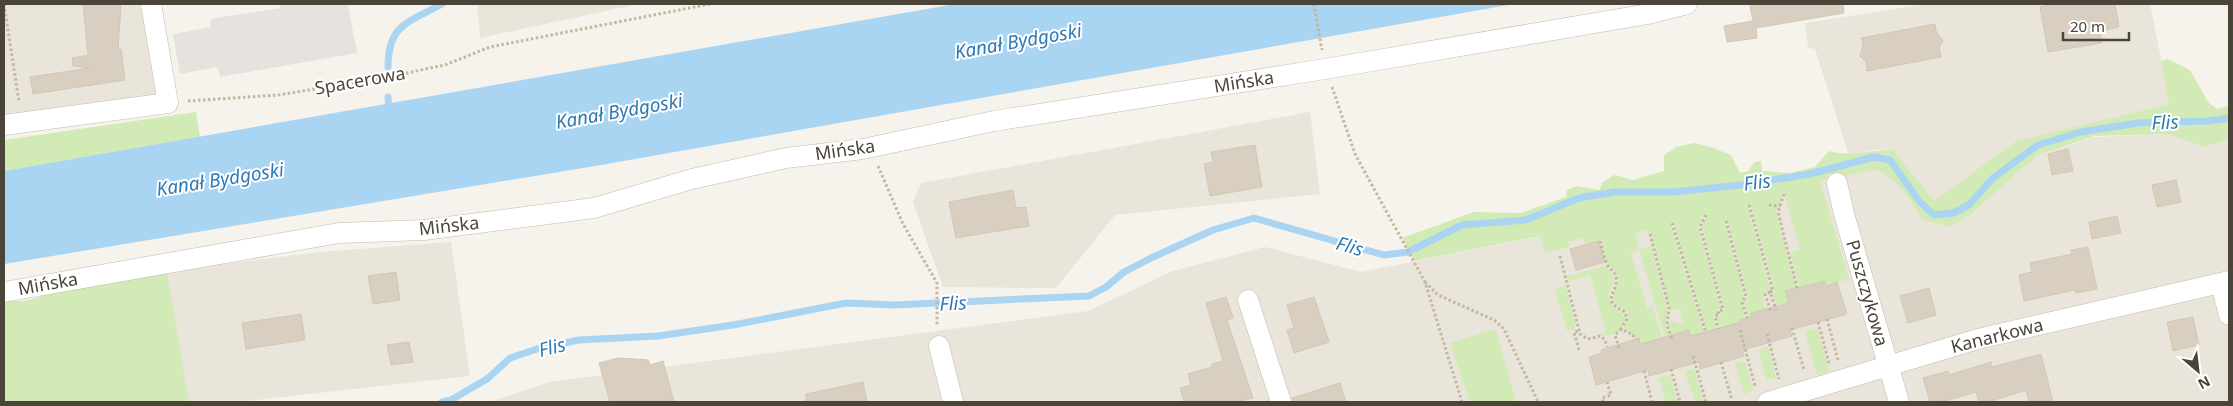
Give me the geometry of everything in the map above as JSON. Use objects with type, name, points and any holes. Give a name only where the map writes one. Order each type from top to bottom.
[{"type":"street","points":[[13,124],[168,103],[151,4]]},
{"type":"street","name":"Mińska","points":[[4,292],[338,233],[424,230],[594,208],[632,198],[676,183],[768,161],[869,148],[994,121],[1325,69],[1648,14],[1688,4]]},
{"type":"street","name":"Puszczykowa","points":[[1837,183],[1844,214],[1899,402]]},
{"type":"street","points":[[2225,283],[2229,314]]},
{"type":"street","name":"Kanarkowa","points":[[1763,398],[1888,366],[1978,339],[2225,283]]},
{"type":"street","points":[[1248,300],[1281,402]]},
{"type":"street","points":[[938,346],[953,402]]},
{"type":"path","points":[[4,4],[13,124]]},
{"type":"path","name":"Spacerowa","points":[[168,103],[278,95],[383,78],[444,65],[490,47],[710,4]]},
{"type":"path","points":[[1314,4],[1325,69],[1355,154],[1425,282],[1462,402]]},
{"type":"path","points":[[869,148],[903,224],[937,283],[936,309]]},
{"type":"path","points":[[1784,194],[1778,212],[1797,288]]},
{"type":"path","points":[[1749,205],[1773,291],[1765,294],[1770,312]]},
{"type":"path","points":[[1769,205],[1780,206]]},
{"type":"path","points":[[1706,215],[1700,227],[1723,310],[1718,311],[1719,315],[1715,316],[1718,329]]},
{"type":"path","points":[[1726,222],[1746,296],[1742,302],[1747,318]]},
{"type":"path","points":[[1672,223],[1706,333]]},
{"type":"path","points":[[1650,234],[1670,308],[1669,325],[1673,339]]},
{"type":"path","points":[[1600,241],[1608,267],[1614,271],[1616,278],[1610,298],[1613,305],[1625,312],[1628,319],[1615,334],[1619,348]]},
{"type":"path","points":[[1560,256],[1580,331],[1588,339],[1600,336],[1605,340],[1607,347]]},
{"type":"path","points":[[1425,282],[1438,295],[1494,320],[1504,329],[1538,402]]},
{"type":"path","points":[[1770,292],[1776,310]]},
{"type":"path","points":[[1827,319],[1839,362]]},
{"type":"path","points":[[1818,322],[1830,364]]},
{"type":"path","points":[[1792,328],[1804,371]]},
{"type":"path","points":[[1621,329],[1633,335],[1634,340]]},
{"type":"path","points":[[1740,330],[1763,398]]},
{"type":"path","points":[[1579,350],[1574,332],[1580,331]]},
{"type":"path","points":[[1766,334],[1781,387]]},
{"type":"path","points":[[1693,356],[1706,402]]},
{"type":"path","points":[[1721,362],[1732,400]]},
{"type":"path","points":[[1671,369],[1680,402]]},
{"type":"path","points":[[1644,371],[1652,402]]},
{"type":"path","points":[[1603,402],[1602,398],[1611,396],[1607,382]]},
{"type":"shaded area","points":[[4,4],[151,4],[168,103],[4,125]]},
{"type":"shaded area","points":[[280,4],[348,4],[357,53],[220,77],[218,67],[180,74],[173,34],[211,27],[210,19],[281,8]]},
{"type":"shaded area","points":[[477,4],[639,4],[480,38]]},
{"type":"shaded area","points":[[1927,4],[2150,4],[2170,104],[2016,141],[1934,202],[1893,150],[1874,150],[1849,155],[1815,49],[1808,48],[1805,23]]},
{"type":"shaded area","points":[[1310,112],[1320,194],[1115,215],[1056,288],[943,287],[913,202],[921,183]]},
{"type":"shaded area","points":[[2167,134],[2205,147],[2229,139],[2229,402],[490,402],[549,382],[1088,311],[1173,271],[1265,247],[1361,272],[1875,170],[1892,178],[1900,186],[1923,220],[1949,227],[1971,214],[2038,155],[2095,137]]},
{"type":"shaded area","points":[[451,242],[470,376],[238,402],[189,402],[167,271],[320,252]]},
{"type":"green space","points":[[2168,59],[2190,70],[2208,102],[2217,109],[2229,106],[2229,139],[2205,147],[2167,134],[2095,136],[2038,155],[1971,214],[1949,227],[1923,220],[1897,184],[1891,178],[1875,170],[1820,181],[1849,279],[1826,286],[1824,281],[1810,285],[1801,292],[1790,253],[1800,249],[1783,191],[1776,213],[1796,288],[1785,291],[1789,303],[1778,306],[1777,310],[1772,293],[1775,292],[1751,205],[1747,206],[1771,290],[1763,293],[1765,313],[1763,310],[1751,313],[1752,317],[1748,318],[1744,302],[1748,296],[1728,222],[1724,222],[1745,295],[1741,302],[1745,319],[1740,320],[1741,323],[1720,328],[1717,317],[1721,316],[1720,313],[1725,311],[1702,227],[1707,216],[1704,214],[1698,227],[1721,309],[1716,310],[1717,314],[1713,315],[1717,329],[1707,332],[1673,222],[1670,223],[1704,333],[1691,336],[1689,330],[1677,334],[1673,339],[1669,323],[1676,321],[1677,324],[1683,322],[1680,308],[1670,311],[1651,234],[1648,234],[1646,230],[1635,233],[1639,249],[1631,253],[1647,308],[1653,307],[1662,338],[1652,340],[1654,346],[1642,350],[1639,339],[1635,339],[1633,334],[1624,329],[1629,319],[1627,311],[1614,302],[1613,295],[1617,276],[1608,263],[1601,240],[1585,245],[1583,238],[1568,242],[1569,247],[1545,253],[1540,236],[1414,261],[1402,238],[1474,212],[1521,213],[1566,197],[1567,190],[1577,186],[1599,190],[1603,182],[1614,175],[1633,180],[1664,171],[1664,155],[1676,147],[1694,143],[1731,155],[1740,173],[1749,171],[1753,164],[1759,161],[1761,161],[1762,171],[1790,173],[1815,167],[1829,151],[1853,153],[1893,150],[1934,201],[2016,141],[2169,104],[2161,61]]},
{"type":"green space","points":[[196,112],[200,137],[4,171],[4,140]]},
{"type":"green space","points":[[1651,246],[1667,309],[1666,325],[1670,340],[1666,341],[1639,249]]},
{"type":"green space","points":[[1606,266],[1614,281],[1609,292],[1610,302],[1626,319],[1615,333],[1603,336],[1599,334],[1606,332],[1590,275],[1569,281],[1567,276]]},
{"type":"green space","points":[[167,271],[189,402],[4,402],[4,301],[23,301],[37,298],[60,288]]},
{"type":"green space","points":[[1565,286],[1576,323],[1574,329],[1567,331],[1555,289]]},
{"type":"green space","points":[[1817,328],[1829,371],[1817,374],[1805,331]]},
{"type":"green space","points":[[1496,329],[1516,402],[1470,402],[1450,343]]},
{"type":"green space","points":[[1768,347],[1776,378],[1767,380],[1758,350]]},
{"type":"green space","points":[[1745,361],[1753,391],[1744,394],[1735,363]]},
{"type":"green space","points":[[1694,369],[1704,402],[1695,402],[1691,392],[1685,371]]},
{"type":"green space","points":[[1670,375],[1677,402],[1666,402],[1659,378]]},
{"type":"water","name":"Kanał Bydgoski","points":[[955,4],[1514,4],[601,165],[4,264],[4,171]]},
{"type":"building","points":[[83,4],[121,4],[118,50],[121,49],[125,80],[33,94],[30,77],[90,68],[73,66],[72,58],[88,55]]},
{"type":"building","points":[[1764,4],[1843,4],[1844,13],[1756,28],[1757,38],[1727,42],[1724,26],[1753,21],[1750,6]]},
{"type":"building","points":[[2055,4],[2115,4],[2119,27],[2100,31],[2102,43],[2048,52],[2040,7]]},
{"type":"building","points":[[1935,24],[1936,31],[1943,41],[1939,48],[1941,57],[1867,71],[1866,62],[1860,56],[1863,45],[1861,38]]},
{"type":"building","points":[[1255,145],[1262,187],[1210,196],[1204,164],[1213,162],[1211,152]]},
{"type":"building","points":[[2068,149],[2073,171],[2052,175],[2048,154]]},
{"type":"building","points":[[2176,180],[2181,202],[2157,207],[2152,185]]},
{"type":"building","points":[[1013,190],[1016,208],[1026,207],[1029,226],[956,238],[949,202]]},
{"type":"building","points":[[2117,216],[2121,233],[2092,239],[2089,222]]},
{"type":"building","points":[[1599,241],[1605,262],[1576,270],[1570,249]]},
{"type":"building","points":[[2088,247],[2097,289],[2076,293],[2075,290],[2024,301],[2019,275],[2032,272],[2030,263],[2072,254],[2071,250]]},
{"type":"building","points":[[396,272],[400,300],[373,304],[368,276]]},
{"type":"building","points":[[1825,281],[1826,286],[1837,282],[1847,314],[1790,330],[1792,336],[1743,350],[1744,356],[1700,369],[1699,362],[1649,376],[1648,370],[1596,385],[1589,357],[1602,353],[1601,350],[1639,338],[1640,344],[1689,330],[1691,336],[1741,322],[1740,320],[1752,317],[1751,313],[1789,303],[1785,291]]},
{"type":"building","points":[[1929,288],[1936,315],[1908,323],[1900,296]]},
{"type":"building","points":[[1226,297],[1233,318],[1227,320],[1253,398],[1237,402],[1184,402],[1180,388],[1191,385],[1188,374],[1212,367],[1212,364],[1223,361],[1206,303]]},
{"type":"building","points":[[1314,297],[1329,342],[1294,353],[1287,330],[1294,328],[1287,305]]},
{"type":"building","points":[[301,314],[305,340],[246,349],[242,323]]},
{"type":"building","points":[[2193,317],[2199,345],[2173,351],[2167,322]]},
{"type":"building","points":[[409,342],[413,362],[391,365],[387,345]]},
{"type":"building","points":[[2041,354],[2053,402],[2029,402],[2026,390],[1988,402],[1979,402],[1976,392],[1942,402],[1930,402],[1923,378],[1948,371],[1949,375],[1991,362],[1992,367]]},
{"type":"building","points":[[618,358],[648,360],[650,365],[663,361],[674,402],[610,402],[599,363]]},
{"type":"building","points":[[863,382],[867,402],[806,402],[806,394]]},
{"type":"building","points":[[1340,383],[1346,402],[1293,402],[1292,398]]},
{"type":"waterway","points":[[388,67],[389,53],[396,33],[410,21],[442,4]]},
{"type":"waterway","points":[[388,97],[389,112]]},
{"type":"waterway","name":"Flis","points":[[442,402],[451,400],[487,379],[510,358],[540,348],[579,340],[658,336],[733,325],[846,303],[894,305],[1089,296],[1106,287],[1124,272],[1151,258],[1213,230],[1254,218],[1384,255],[1408,252],[1462,225],[1526,220],[1579,198],[1615,192],[1673,192],[1741,185],[1810,174],[1874,157],[1890,160],[1919,201],[1934,215],[1953,213],[1969,205],[1993,178],[2038,145],[2081,132],[2138,123],[2209,121],[2229,118]]}]
